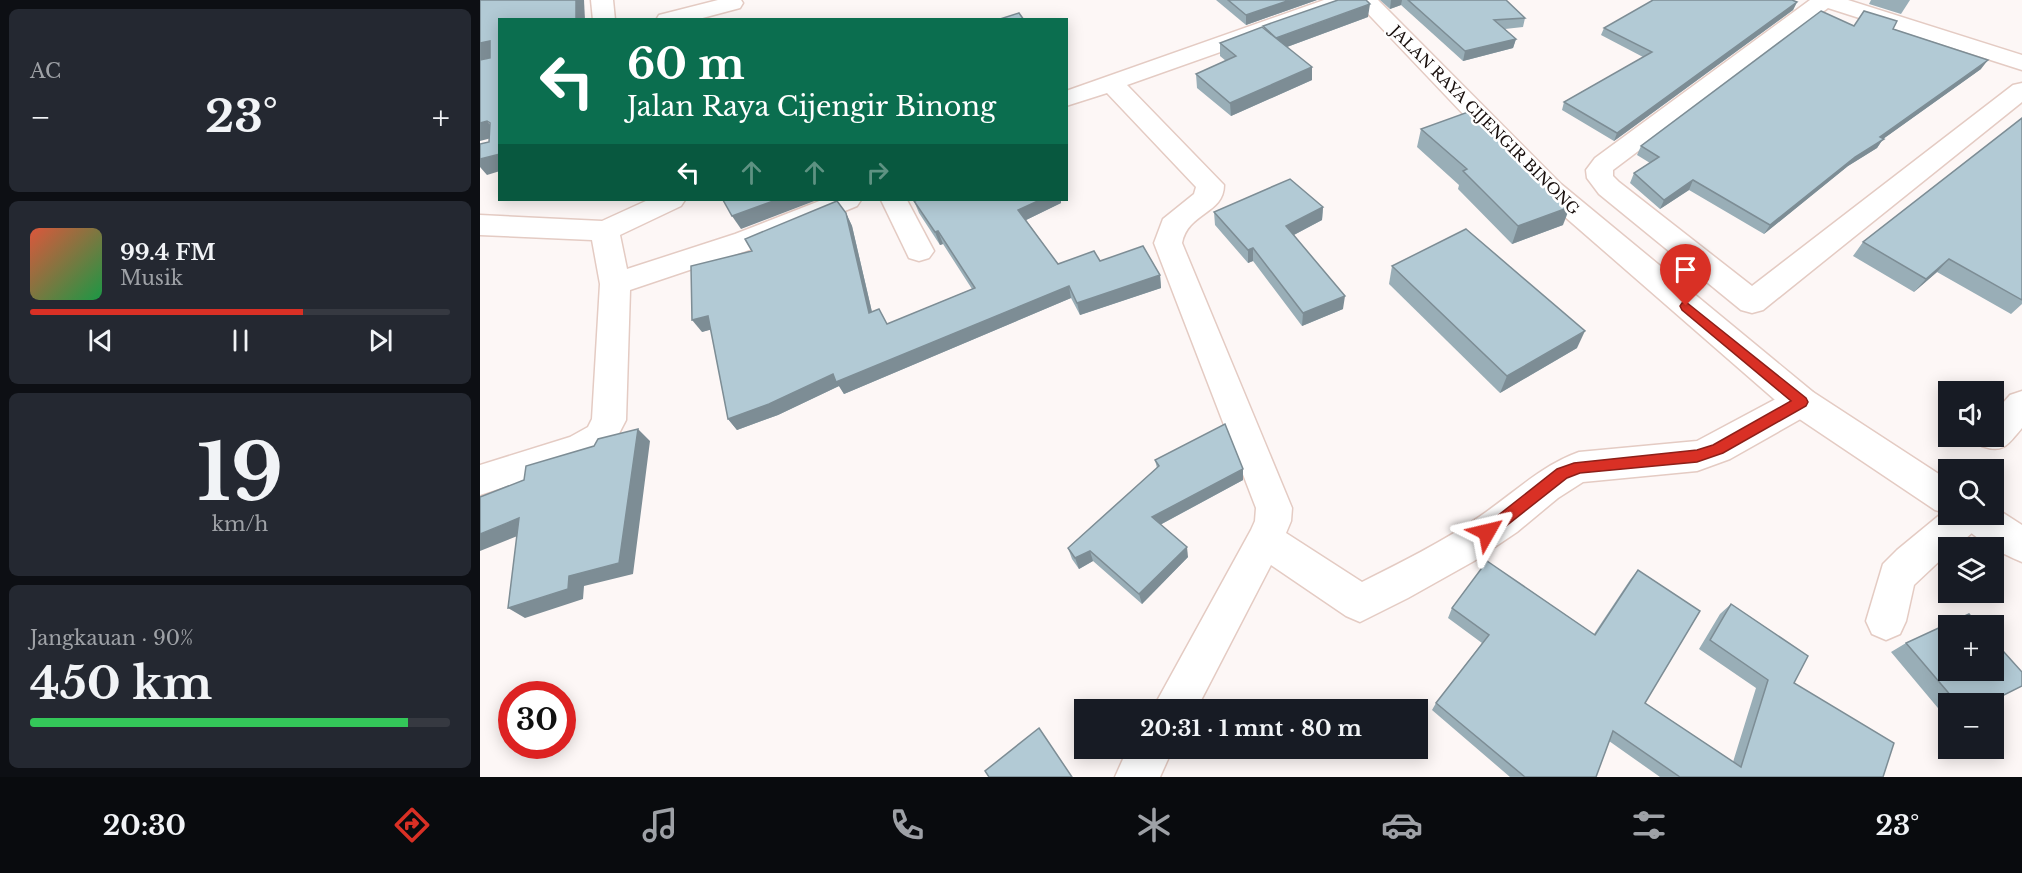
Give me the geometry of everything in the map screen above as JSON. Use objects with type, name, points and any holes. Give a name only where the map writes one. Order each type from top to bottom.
[{"type":"street","points":[[602,0],[604,18]]},
{"type":"street","points":[[1068,98],[1345,0]]},
{"type":"street","name":"JALAN RAYA CIJENGIR BINONG","points":[[1366,0],[1551,190],[1720,336],[1802,402],[1938,492]]},
{"type":"street","points":[[2022,63],[1825,0],[1599,170],[1600,178],[1609,189],[1752,302],[2022,90]]},
{"type":"street","points":[[675,18],[732,3]]},
{"type":"street","points":[[1112,84],[1210,184],[1210,194],[1203,202],[1178,219],[1170,229],[1168,243],[1270,493],[1274,508],[1273,521],[1265,540],[1179,699]]},
{"type":"street","points":[[480,225],[605,231],[669,201]]},
{"type":"street","points":[[615,284],[745,241],[845,201]]},
{"type":"street","points":[[894,201],[919,251]]},
{"type":"street","points":[[480,480],[580,448],[600,437],[609,420],[615,284],[605,231]]},
{"type":"street","points":[[1265,540],[1360,603],[1453,556],[1504,521],[1562,474],[1579,467],[1697,456],[1718,449],[1802,402]]},
{"type":"street","points":[[2004,424],[2022,405]]},
{"type":"street","points":[[1886,621],[1898,577],[1910,562],[1955,525]]},
{"type":"street","points":[[1990,525],[2022,545]]},
{"type":"street","points":[[1137,777],[1146,759]]},
{"type":"building","points":[[480,0],[576,0],[576,18],[498,18],[498,154],[480,159],[480,144],[489,142],[490,123],[487,121],[480,123],[480,60],[490,58],[490,41],[480,43]]},
{"type":"building","points":[[1228,0],[1290,0],[1246,15]]},
{"type":"building","points":[[1338,0],[1366,0],[1370,4],[1276,38],[1263,26]]},
{"type":"building","points":[[1408,0],[1506,0],[1525,18],[1494,20],[1516,39],[1465,51]]},
{"type":"building","points":[[1653,0],[1792,0],[1797,2],[1617,133],[1564,102],[1652,52],[1604,28]]},
{"type":"building","points":[[1821,11],[1854,26],[1864,11],[1897,21],[1893,29],[1988,60],[1880,137],[1884,139],[1855,157],[1770,225],[1693,180],[1664,200],[1634,173],[1659,157],[1641,146]]},
{"type":"building","points":[[1019,13],[1023,18],[1003,18]]},
{"type":"building","points":[[1262,27],[1312,67],[1230,103],[1196,74],[1236,56],[1220,43]]},
{"type":"building","points":[[1468,112],[1570,207],[1518,226],[1463,171],[1467,169],[1421,129]]},
{"type":"building","points":[[2022,118],[2022,300],[1949,259],[1926,279],[1863,242]]},
{"type":"building","points":[[1290,179],[1323,207],[1286,226],[1345,296],[1303,313],[1253,248],[1248,250],[1214,212]]},
{"type":"building","points":[[724,201],[773,201],[732,216]]},
{"type":"building","points":[[837,201],[846,213],[869,313],[879,309],[887,324],[975,288],[938,231],[935,232],[914,201],[1038,201],[1018,210],[1058,264],[1094,251],[1100,261],[1143,246],[1160,275],[1077,303],[1069,286],[836,382],[833,374],[769,404],[728,419],[708,316],[692,320],[691,266],[752,251],[745,239]]},
{"type":"building","points":[[1466,229],[1585,331],[1507,376],[1392,266]]},
{"type":"building","points":[[1225,424],[1243,469],[1152,517],[1187,547],[1139,594],[1090,551],[1075,558],[1068,548],[1159,466],[1155,460]]},
{"type":"building","points":[[638,429],[619,563],[569,576],[568,589],[508,608],[519,518],[480,534],[480,497],[524,480],[526,466],[594,446],[598,439]]},
{"type":"building","points":[[1487,561],[1595,635],[1638,570],[1700,611],[1645,703],[1741,767],[1768,680],[1710,640],[1731,604],[1808,656],[1794,683],[1894,743],[1883,777],[1680,777],[1613,731],[1596,777],[1525,777],[1436,703],[1489,635],[1452,608]]},
{"type":"building","points":[[1938,628],[1938,681],[1906,643]]},
{"type":"building","points":[[2004,652],[2022,672],[2022,686],[2004,695],[2004,693],[1949,693],[1938,681],[2004,681]]},
{"type":"building","points":[[1039,728],[1072,777],[989,777],[985,771]]},
{"type":"route","points":[[1487,532],[1562,474],[1579,467],[1697,456],[1718,449],[1802,402],[1686,306]]}]
